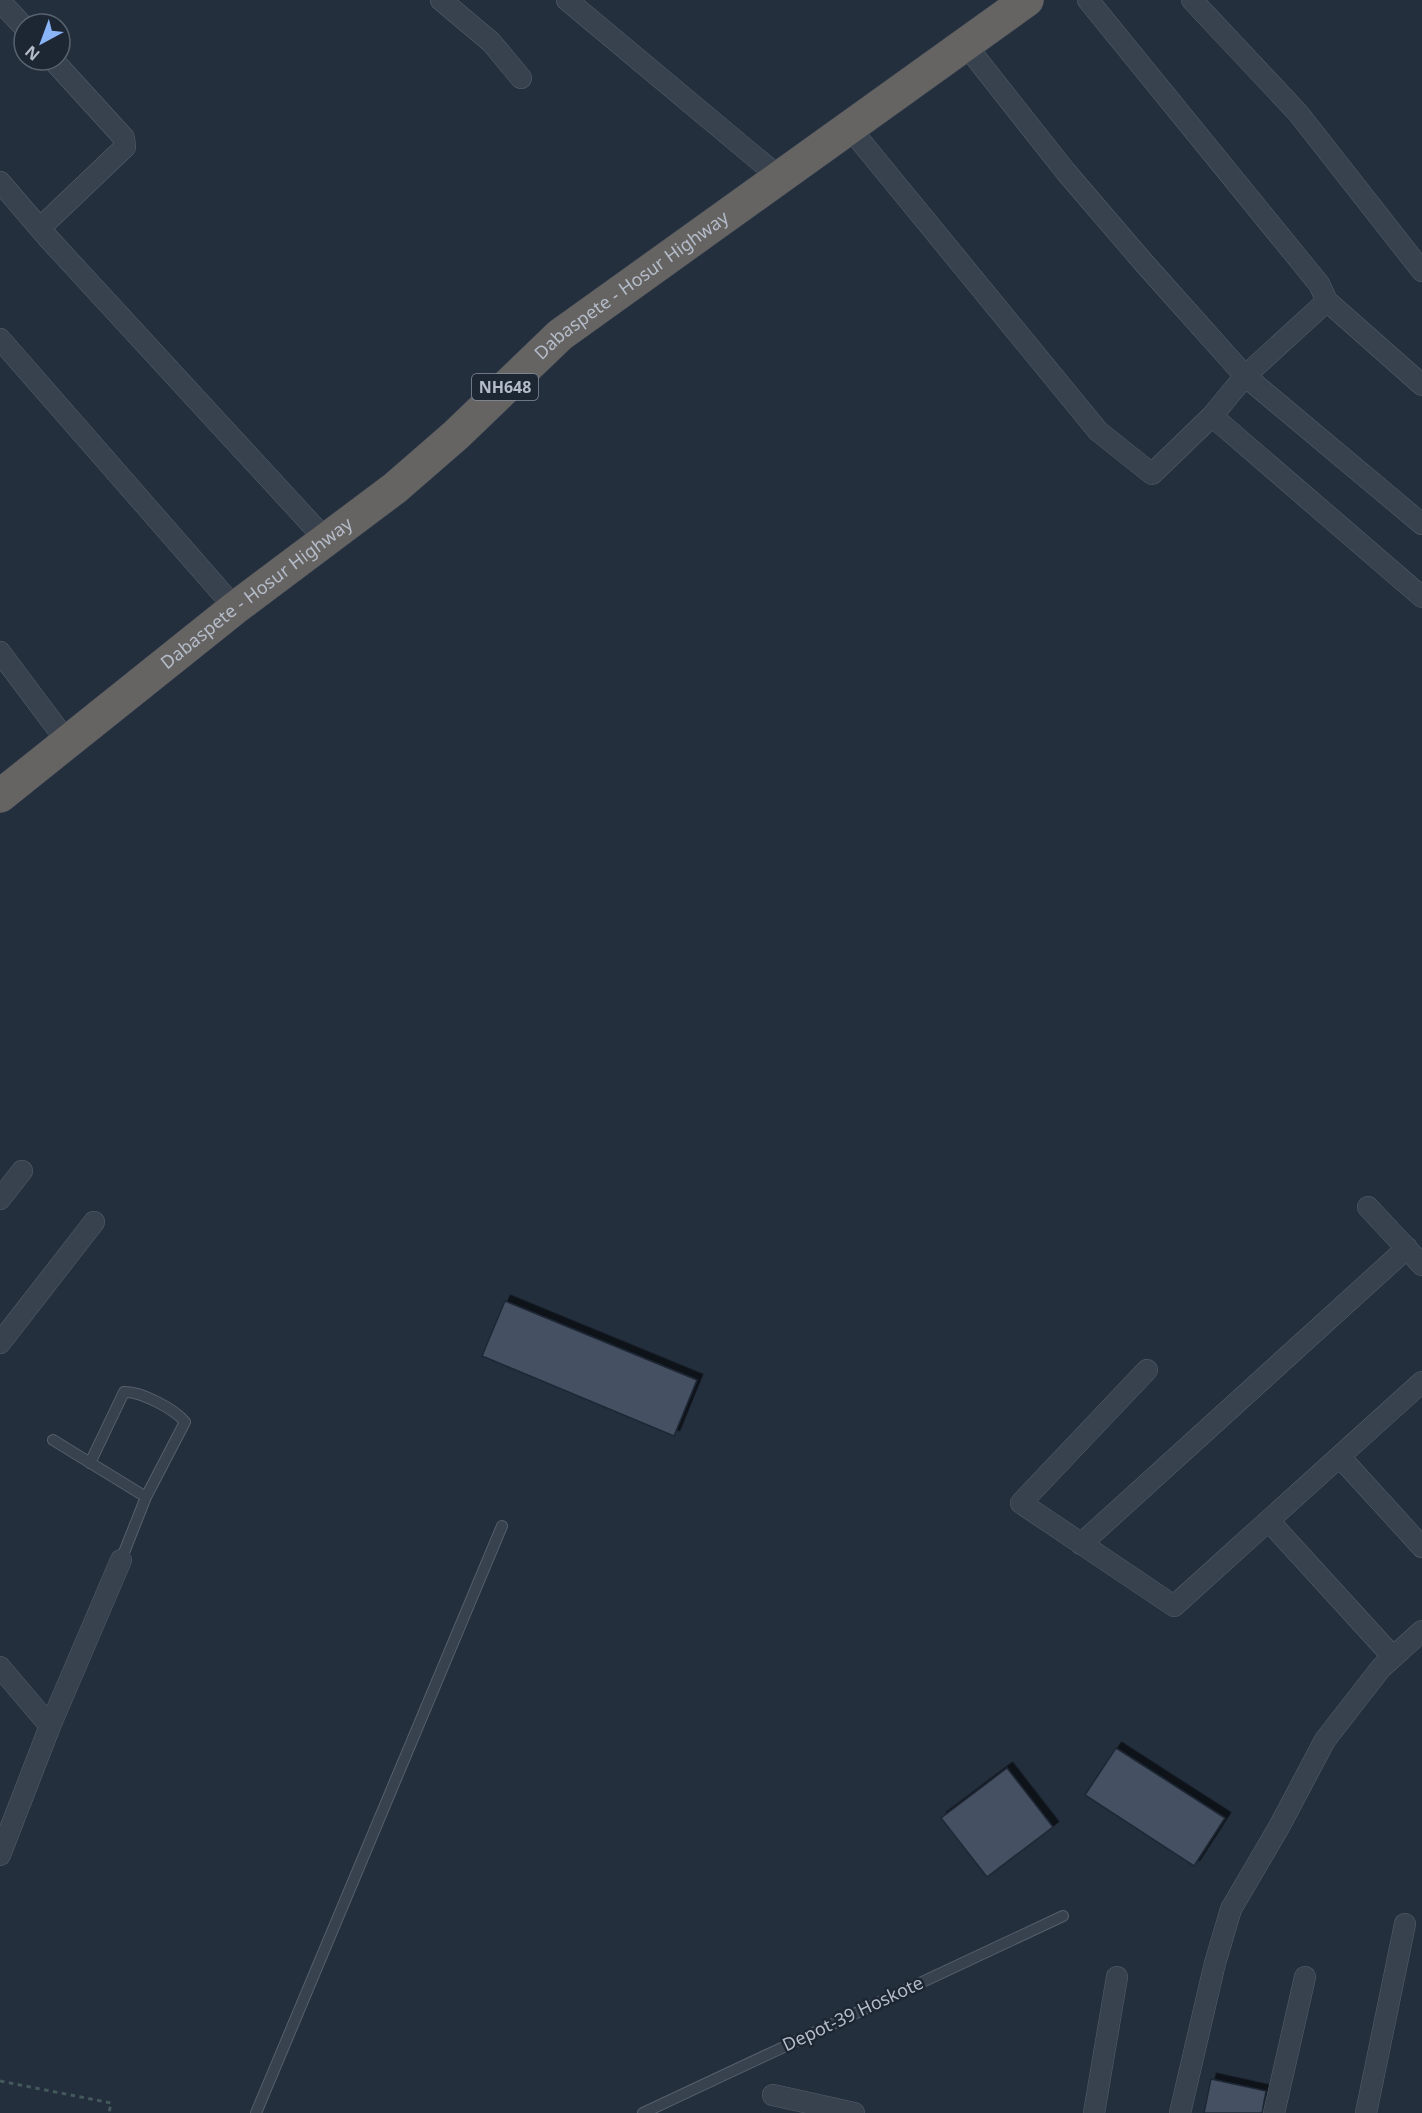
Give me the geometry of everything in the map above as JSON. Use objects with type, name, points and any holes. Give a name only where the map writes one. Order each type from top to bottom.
[{"type":"highway","name":"Dabaspete - Hosur Highway","points":[[0,796],[235,608],[395,488],[456,435],[560,336],[1027,0]]},
{"type":"street","points":[[441,0],[491,42],[520,78]]},
{"type":"street","points":[[567,0],[779,177]]},
{"type":"street","points":[[1088,0],[1319,284],[1327,301],[1422,385]]},
{"type":"street","points":[[1192,0],[1298,113],[1422,271]]},
{"type":"street","points":[[0,1],[12,14]]},
{"type":"street","points":[[965,44],[1066,172],[1245,376],[1422,524]]},
{"type":"street","points":[[40,228],[125,147],[124,138],[65,72]]},
{"type":"street","points":[[849,127],[1098,431],[1152,474],[1212,417],[1245,376],[1327,301]]},
{"type":"street","points":[[0,182],[326,540]]},
{"type":"street","points":[[0,339],[235,608]]},
{"type":"street","points":[[1212,417],[1422,597]]},
{"type":"street","points":[[0,652],[68,743]]},
{"type":"street","points":[[0,1199],[22,1171]]},
{"type":"street","points":[[1368,1207],[1422,1264]]},
{"type":"street","points":[[4,1329],[94,1222]]},
{"type":"street","points":[[1081,1544],[1407,1248]]},
{"type":"street","points":[[1147,1370],[1021,1503],[1174,1606],[1422,1382]]},
{"type":"street","points":[[1340,1457],[1422,1547]]},
{"type":"street","points":[[1269,1521],[1393,1657]]},
{"type":"street","points":[[0,1854],[50,1726],[121,1560]]},
{"type":"street","points":[[1180,2113],[1215,1963],[1231,1909],[1279,1827],[1325,1740],[1381,1668],[1422,1631]]},
{"type":"street","points":[[0,1667],[50,1726]]},
{"type":"street","points":[[1366,2113],[1405,1924]]},
{"type":"street","points":[[1094,2113],[1117,1977]]},
{"type":"street","points":[[1274,2113],[1305,1977]]},
{"type":"street","points":[[772,2095],[854,2113]]},
{"type":"lane","points":[[90,1463],[123,1392],[133,1391],[179,1414],[185,1422],[146,1497],[121,1560]]},
{"type":"lane","points":[[53,1440],[146,1497]]},
{"type":"lane","points":[[256,2113],[502,1526]]},
{"type":"lane","name":"Depot-39 Hoskote","points":[[643,2113],[1063,1916]]},
{"type":"path","points":[[0,2081],[111,2103],[109,2113]]},
{"type":"building","points":[[505,1301],[697,1380],[674,1436],[482,1356]]},
{"type":"building","points":[[1116,1748],[1225,1818],[1194,1866],[1085,1795]]},
{"type":"building","points":[[1007,1768],[1053,1827],[987,1877],[941,1818]]},
{"type":"building","points":[[1211,2079],[1266,2091],[1262,2113],[1204,2113]]}]
